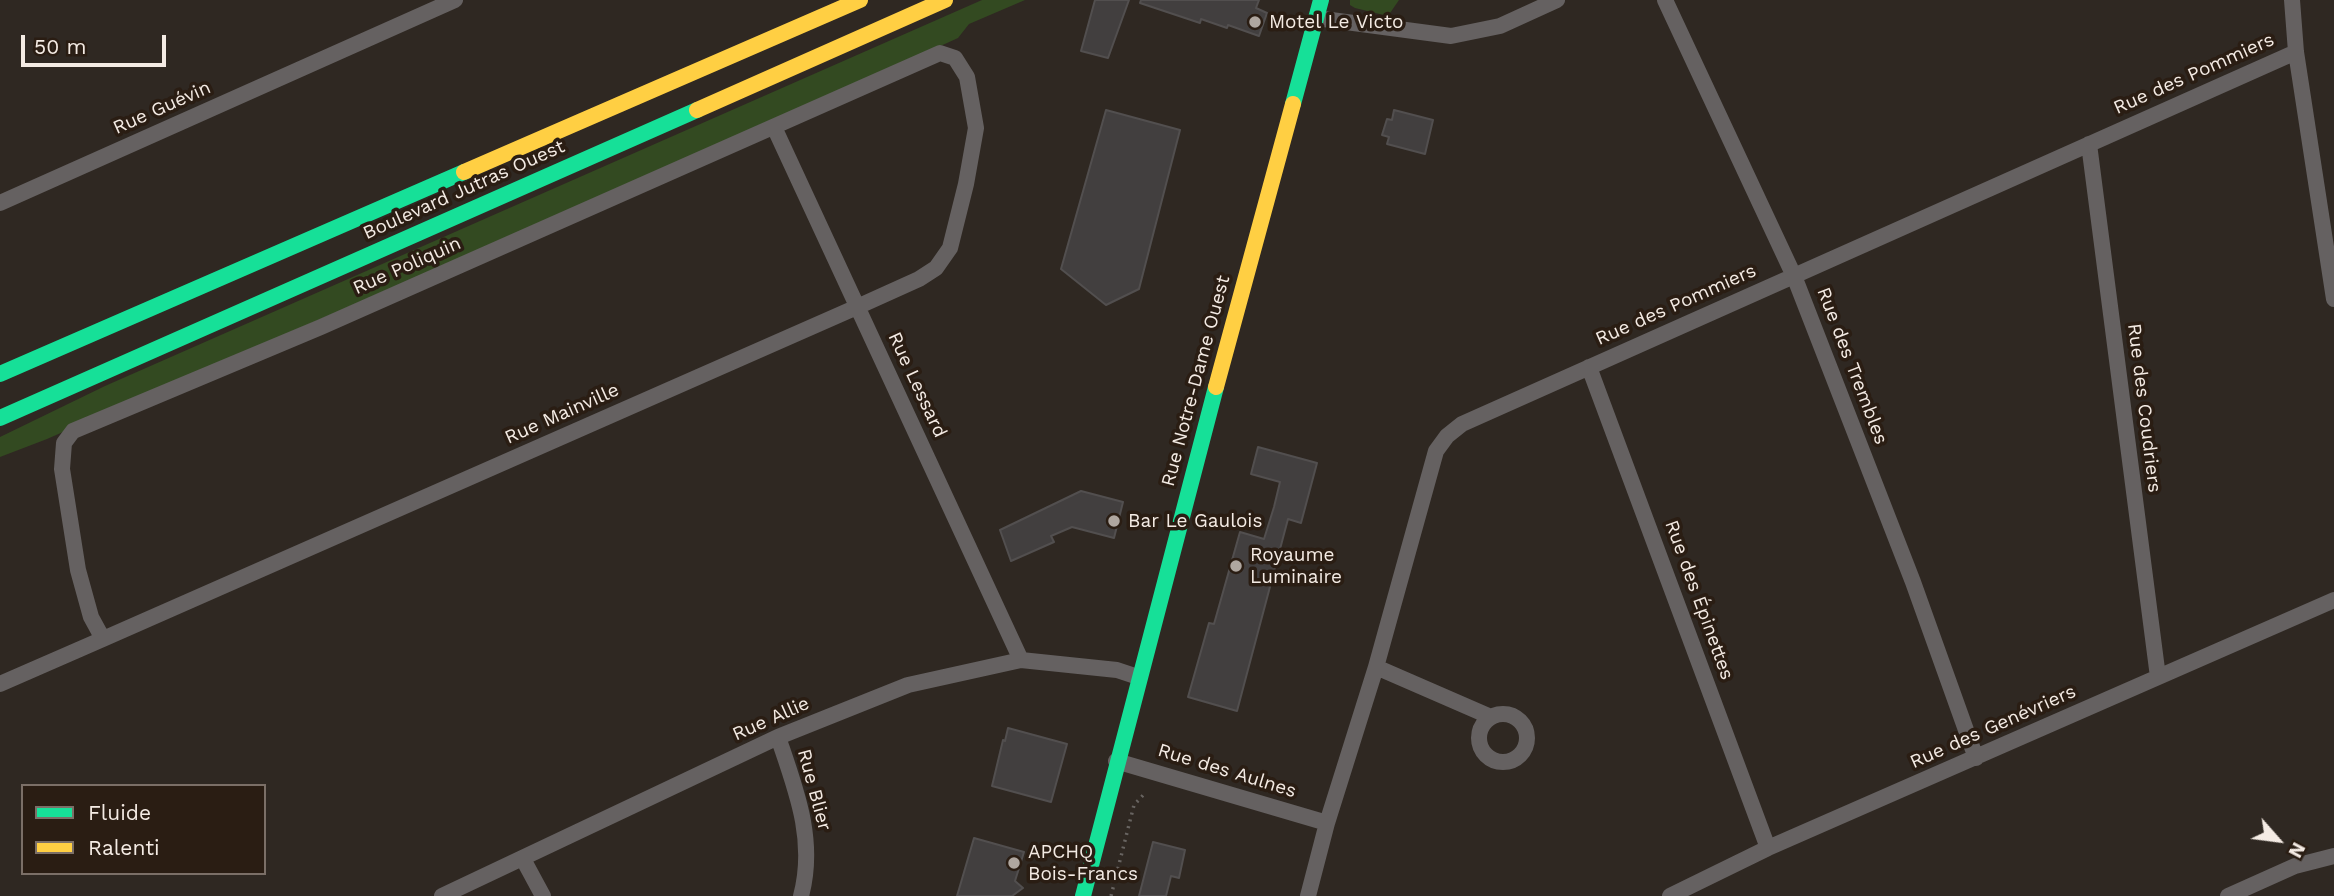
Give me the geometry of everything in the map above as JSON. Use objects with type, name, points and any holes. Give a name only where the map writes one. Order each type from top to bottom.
[{"type":"main road","name":"Boulevard Jutras Ouest","points":[[0,374],[860,0]]},
{"type":"main road","name":"Boulevard Jutras Ouest","points":[[0,418],[945,0]]},
{"type":"main road","name":"Rue Notre-Dame Ouest","points":[[1083,896],[1138,677],[1321,0]]},
{"type":"street","name":"Rue Guévin","points":[[0,203],[455,0]]},
{"type":"street","points":[[1316,18],[1451,36],[1500,26],[1558,0]]},
{"type":"street","name":"Rue des Trembles","points":[[1665,0],[1794,276],[1913,582],[1976,758]]},
{"type":"street","points":[[2292,0],[2296,52],[2334,299]]},
{"type":"street","name":"Rue des Pommiers","points":[[1308,896],[1436,451],[1447,436],[1461,424],[2296,52]]},
{"type":"street","name":"Rue Poliquin","points":[[103,639],[91,617],[78,570],[62,469],[64,443],[73,431],[321,327],[940,53],[955,58]]},
{"type":"street","name":"Rue Mainville","points":[[0,684],[857,307],[919,279],[936,268],[950,248],[967,184],[976,128],[967,77],[955,58]]},
{"type":"street","name":"Rue Lessard","points":[[774,127],[1021,660]]},
{"type":"street","name":"Rue des Coudriers","points":[[2089,144],[2158,677]]},
{"type":"street","name":"Rue des Épinettes","points":[[1589,367],[1768,848]]},
{"type":"street","name":"Rue des Genévriers","points":[[1670,896],[1768,848],[2334,600]]},
{"type":"street","name":"Rue Allie","points":[[442,896],[778,737],[908,685],[1021,660],[1117,670],[1138,677]]},
{"type":"street","points":[[1376,667],[1491,717]]},
{"type":"street","name":"Rue Blier","points":[[778,737],[807,836],[806,877],[801,896]]},
{"type":"street","name":"Rue des Aulnes","points":[[1116,761],[1327,823]]},
{"type":"street","points":[[2228,896],[2295,866],[2334,856]]},
{"type":"street","points":[[523,859],[543,896]]},
{"type":"path","points":[[1111,896],[1134,805],[1146,792]]},
{"type":"green space","points":[[982,0],[1025,0],[969,24],[958,38],[857,84],[47,439],[0,457],[0,437],[105,386]]},
{"type":"green space","points":[[1350,0],[1399,0],[1388,16],[1355,8],[1350,5]]},
{"type":"building","points":[[1095,0],[1129,0],[1108,58],[1081,51]]},
{"type":"building","points":[[1141,0],[1259,0],[1256,8],[1267,13],[1259,36],[1201,19],[1200,23],[1140,3]]},
{"type":"building","points":[[1106,110],[1180,130],[1139,289],[1106,305],[1061,269]]},
{"type":"building","points":[[1394,110],[1433,120],[1425,154],[1387,144],[1389,137],[1382,135],[1387,119],[1392,120]]},
{"type":"building","points":[[1258,447],[1317,463],[1301,523],[1288,519],[1237,711],[1188,697],[1209,623],[1214,624],[1240,532],[1264,539],[1274,507],[1280,482],[1251,474]]},
{"type":"building","points":[[1081,491],[1123,502],[1114,538],[1072,527],[1051,536],[1054,542],[1011,561],[1000,530]]},
{"type":"building","points":[[1008,728],[1067,744],[1051,802],[992,786]]},
{"type":"building","points":[[974,838],[1024,852],[1015,881],[1023,888],[1012,896],[957,896]]},
{"type":"building","points":[[1153,842],[1185,850],[1179,878],[1171,876],[1166,896],[1139,896]]},
{"type":"traffic: fast","points":[[1293,104],[1321,0]]},
{"type":"traffic: fast","points":[[0,418],[697,110]]},
{"type":"traffic: fast","points":[[0,374],[464,172]]},
{"type":"traffic: fast","points":[[1083,896],[1216,387]]},
{"type":"traffic: slow","points":[[464,172],[860,0]]},
{"type":"traffic: slow","points":[[697,110],[945,0]]},
{"type":"traffic: slow","points":[[1216,387],[1293,104]]},
{"type":"place","name":"Motel Le Victo","points":[[1255,22]]},
{"type":"place","name":"Bar Le Gaulois","points":[[1114,521]]},
{"type":"place","name":"Royaume Luminaire","points":[[1236,566]]},
{"type":"place","name":"APCHQ Bois-Francs","points":[[1014,863]]}]
